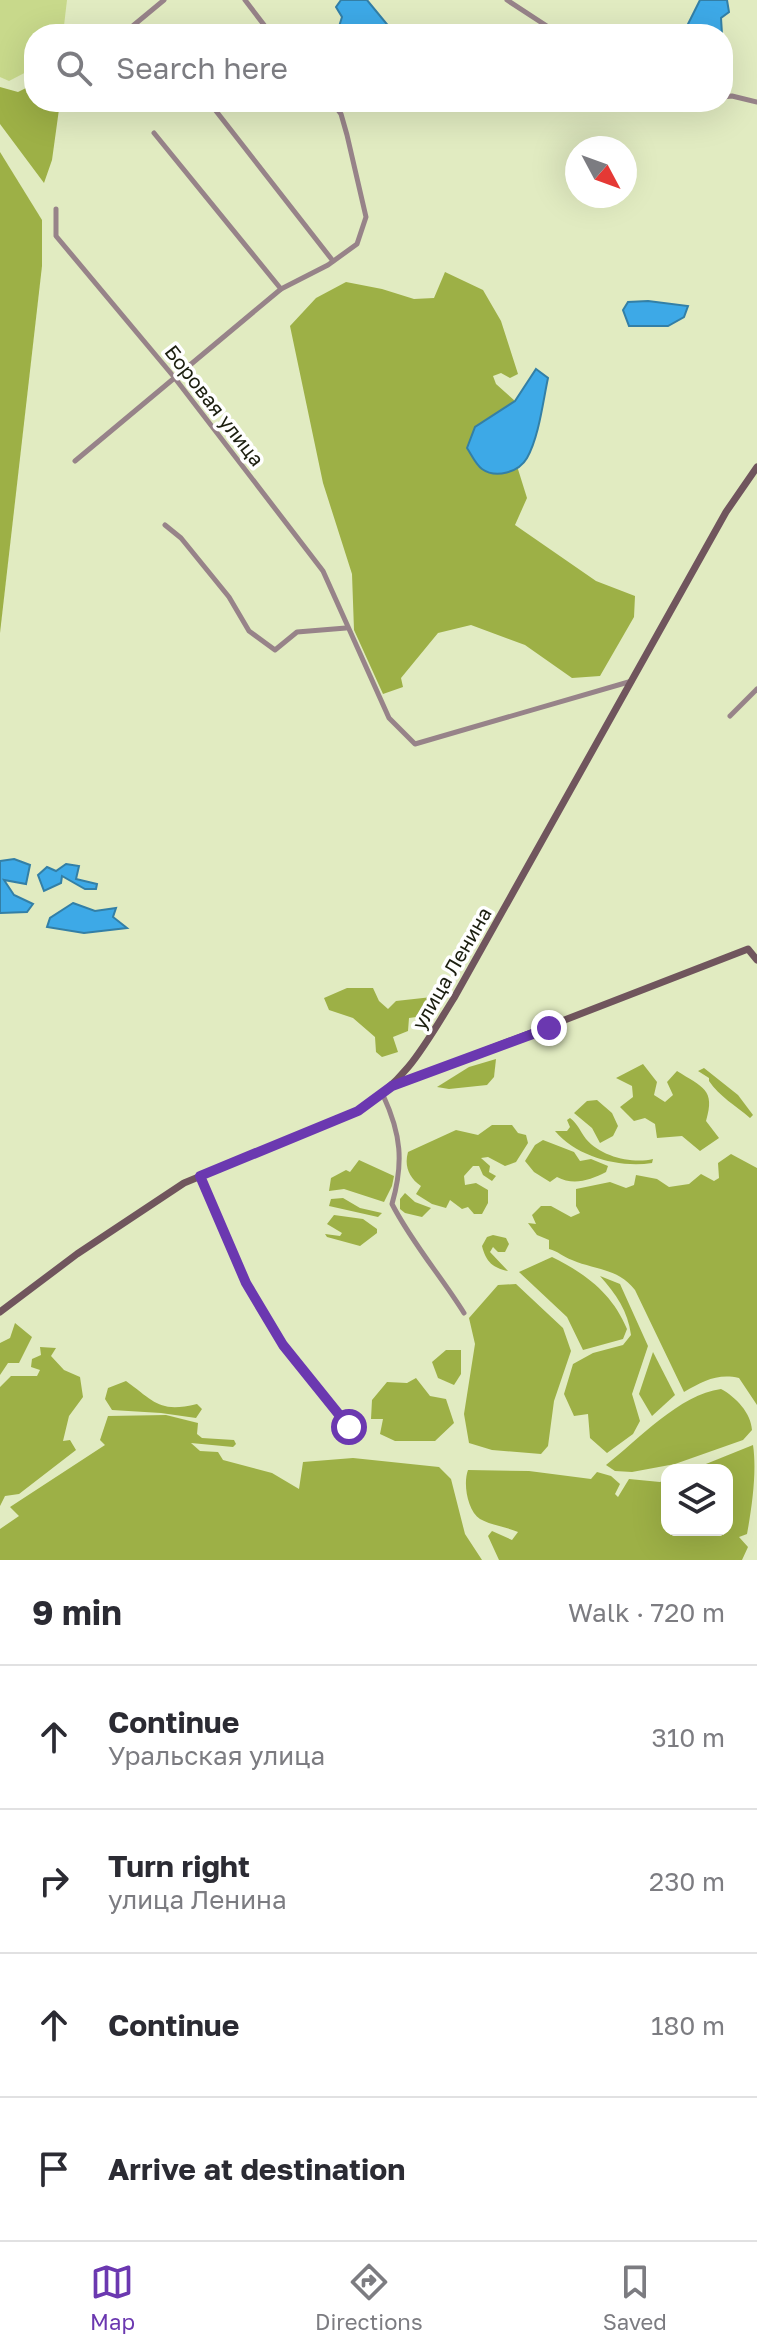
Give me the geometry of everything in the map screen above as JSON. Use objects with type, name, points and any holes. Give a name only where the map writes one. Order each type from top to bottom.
[{"type":"street","points":[[135,24],[164,0]]},
{"type":"street","points":[[245,0],[263,24]]},
{"type":"street","points":[[507,0],[544,24]]},
{"type":"street","points":[[733,96],[757,102]]},
{"type":"street","points":[[217,112],[333,261]]},
{"type":"street","points":[[75,461],[281,289],[333,261],[357,244],[366,217],[340,112]]},
{"type":"street","points":[[154,133],[281,289]]},
{"type":"street","name":"Боровая улица","points":[[56,209],[56,236],[174,377],[323,571],[389,718],[415,744],[633,681]]},
{"type":"street","name":"улица Ленина","points":[[0,1312],[77,1254],[184,1183],[358,1111],[383,1095],[407,1071],[454,998],[726,512],[757,467]]},
{"type":"street","points":[[165,525],[181,538],[229,597],[249,631],[275,650],[297,632],[346,628]]},
{"type":"street","points":[[730,716],[757,689]]},
{"type":"street","points":[[392,1086],[748,949],[757,960]]},
{"type":"street","points":[[383,1095],[396,1124],[400,1177],[392,1204],[407,1233],[464,1313]]},
{"type":"street","points":[[200,1176],[246,1283],[283,1345],[349,1427]]},
{"type":"green space","points":[[0,0],[67,0],[64,24],[24,24],[24,73],[9,81],[0,77]]},
{"type":"green space","points":[[0,87],[18,92],[24,89],[24,112],[59,112],[52,160],[44,183],[0,124]]},
{"type":"green space","points":[[0,152],[42,220],[42,266],[0,633]]},
{"type":"green space","points":[[445,272],[483,290],[501,321],[518,374],[510,378],[501,373],[493,376],[496,384],[515,401],[475,427],[512,471],[517,466],[527,498],[515,525],[596,581],[635,596],[634,617],[600,676],[572,678],[525,645],[471,625],[438,633],[401,678],[403,687],[383,694],[354,630],[352,574],[323,483],[290,326],[316,298],[346,282],[414,299],[434,298]]},
{"type":"green space","points":[[347,988],[373,988],[379,1001],[388,1009],[396,1001],[432,997],[438,1006],[431,1015],[409,1018],[408,1031],[393,1037],[398,1052],[382,1057],[376,1052],[375,1037],[353,1018],[329,1010],[324,998]]},
{"type":"green space","points":[[496,1059],[494,1077],[487,1085],[449,1089],[437,1087],[469,1067]]},
{"type":"green space","points":[[643,1064],[657,1082],[654,1095],[665,1102],[673,1095],[667,1082],[677,1071],[705,1090],[709,1102],[706,1121],[719,1138],[700,1151],[682,1136],[657,1138],[655,1124],[645,1118],[634,1121],[620,1107],[633,1097],[632,1086],[616,1078]]},
{"type":"green space","points":[[704,1068],[738,1095],[753,1115],[750,1118],[698,1071]]},
{"type":"green space","points":[[597,1100],[612,1113],[618,1126],[613,1136],[600,1143],[592,1128],[574,1113],[587,1101]]},
{"type":"green space","points":[[570,1118],[592,1145],[609,1155],[627,1160],[653,1159],[652,1163],[613,1162],[575,1148],[555,1131],[567,1131],[570,1127],[567,1120]]},
{"type":"green space","points":[[492,1125],[512,1125],[518,1133],[526,1135],[528,1143],[516,1162],[505,1166],[488,1157],[481,1158],[490,1166],[489,1172],[496,1176],[492,1181],[483,1175],[479,1166],[473,1166],[464,1176],[465,1185],[476,1183],[488,1190],[488,1203],[482,1214],[474,1214],[468,1207],[462,1209],[450,1200],[446,1208],[432,1204],[416,1194],[421,1186],[408,1171],[408,1152],[456,1130],[478,1135]]},
{"type":"green space","points":[[543,1140],[574,1152],[580,1161],[591,1159],[608,1166],[606,1172],[582,1181],[557,1177],[550,1182],[534,1172],[525,1161],[535,1145]]},
{"type":"green space","points":[[731,1154],[757,1168],[757,1405],[739,1378],[711,1379],[684,1392],[635,1290],[614,1273],[549,1249],[549,1240],[537,1235],[528,1223],[536,1224],[532,1215],[541,1206],[551,1206],[571,1217],[580,1213],[576,1206],[576,1189],[610,1182],[626,1188],[634,1185],[636,1175],[657,1179],[669,1187],[689,1184],[701,1174],[714,1181],[719,1178],[718,1163]]},
{"type":"green space","points":[[359,1160],[394,1176],[384,1202],[344,1189],[329,1191],[331,1178],[346,1170],[350,1172]]},
{"type":"green space","points":[[405,1193],[415,1202],[431,1208],[422,1217],[405,1213],[400,1209],[400,1199]]},
{"type":"green space","points":[[343,1198],[360,1208],[382,1213],[378,1217],[329,1206],[331,1199]]},
{"type":"green space","points":[[334,1215],[363,1219],[377,1229],[377,1233],[360,1246],[327,1237],[325,1234],[340,1236],[342,1233],[327,1224]]},
{"type":"green space","points":[[487,1237],[506,1238],[509,1244],[505,1252],[498,1252],[493,1247],[490,1252],[508,1271],[491,1263],[484,1252],[482,1246]]},
{"type":"green space","points":[[552,1257],[576,1270],[606,1295],[627,1329],[623,1339],[583,1350],[567,1317],[519,1272]]},
{"type":"green space","points":[[600,1276],[620,1284],[648,1346],[632,1394],[640,1421],[633,1434],[607,1453],[590,1438],[588,1414],[574,1416],[564,1394],[573,1364],[593,1353],[623,1345],[631,1335],[620,1303]]},
{"type":"green space","points":[[516,1284],[563,1328],[571,1351],[554,1401],[548,1446],[541,1454],[492,1450],[469,1443],[464,1414],[475,1344],[469,1318],[498,1285]]},
{"type":"green space","points":[[15,1323],[32,1337],[19,1363],[8,1363],[0,1375],[0,1343],[10,1338]]},
{"type":"green space","points":[[40,1347],[56,1348],[51,1356],[64,1370],[80,1377],[83,1397],[69,1416],[63,1441],[70,1440],[76,1450],[19,1494],[5,1496],[0,1506],[0,1387],[11,1376],[37,1376],[40,1370],[31,1367],[32,1359],[41,1355]]},
{"type":"green space","points":[[446,1350],[461,1350],[461,1374],[454,1385],[438,1378],[432,1362]]},
{"type":"green space","points":[[653,1352],[675,1395],[652,1416],[639,1394]]},
{"type":"green space","points":[[416,1378],[430,1396],[446,1399],[454,1423],[435,1441],[395,1441],[380,1434],[383,1419],[371,1419],[372,1400],[387,1382],[407,1383]]},
{"type":"green space","points":[[126,1381],[158,1404],[174,1407],[197,1404],[202,1409],[196,1418],[112,1410],[105,1399],[108,1388]]},
{"type":"green space","points":[[721,1389],[746,1412],[752,1430],[743,1440],[675,1464],[661,1464],[661,1467],[632,1472],[615,1471],[606,1465],[675,1409]]},
{"type":"green space","points":[[166,1415],[198,1423],[197,1434],[202,1438],[234,1440],[236,1444],[233,1447],[191,1443],[200,1451],[218,1452],[223,1460],[272,1473],[299,1489],[303,1462],[353,1458],[439,1467],[451,1479],[465,1534],[482,1560],[0,1560],[0,1529],[19,1516],[10,1507],[105,1445],[100,1440],[108,1416]]},
{"type":"green space","points":[[753,1445],[751,1512],[747,1534],[739,1537],[748,1547],[742,1560],[499,1560],[488,1536],[492,1531],[512,1540],[518,1532],[480,1519],[467,1496],[468,1470],[529,1471],[591,1479],[597,1472],[611,1476],[620,1484],[615,1494],[618,1497],[629,1479],[661,1482],[661,1536],[733,1536],[733,1464],[706,1464]]},
{"type":"water","points":[[341,0],[367,0],[387,24],[340,24],[342,17],[336,7]]},
{"type":"water","points":[[700,0],[727,0],[729,12],[721,18],[721,24],[688,24]]},
{"type":"water","points":[[628,302],[688,306],[684,317],[668,326],[629,326],[623,310]]},
{"type":"water","points":[[536,369],[548,378],[538,430],[527,458],[519,467],[500,474],[482,469],[467,448],[475,427],[515,401]]},
{"type":"water","points":[[14,859],[30,865],[26,884],[4,880],[14,895],[33,904],[27,912],[0,913],[0,861]]},
{"type":"water","points":[[66,864],[79,866],[76,879],[97,884],[96,889],[85,889],[62,876],[61,883],[44,891],[38,875],[47,867],[56,871]]},
{"type":"water","points":[[73,903],[95,911],[116,908],[113,917],[127,928],[84,933],[47,927],[50,918]]},
{"type":"route","points":[[349,1427],[283,1345],[246,1283],[200,1176],[358,1111],[392,1086],[549,1028]]}]
